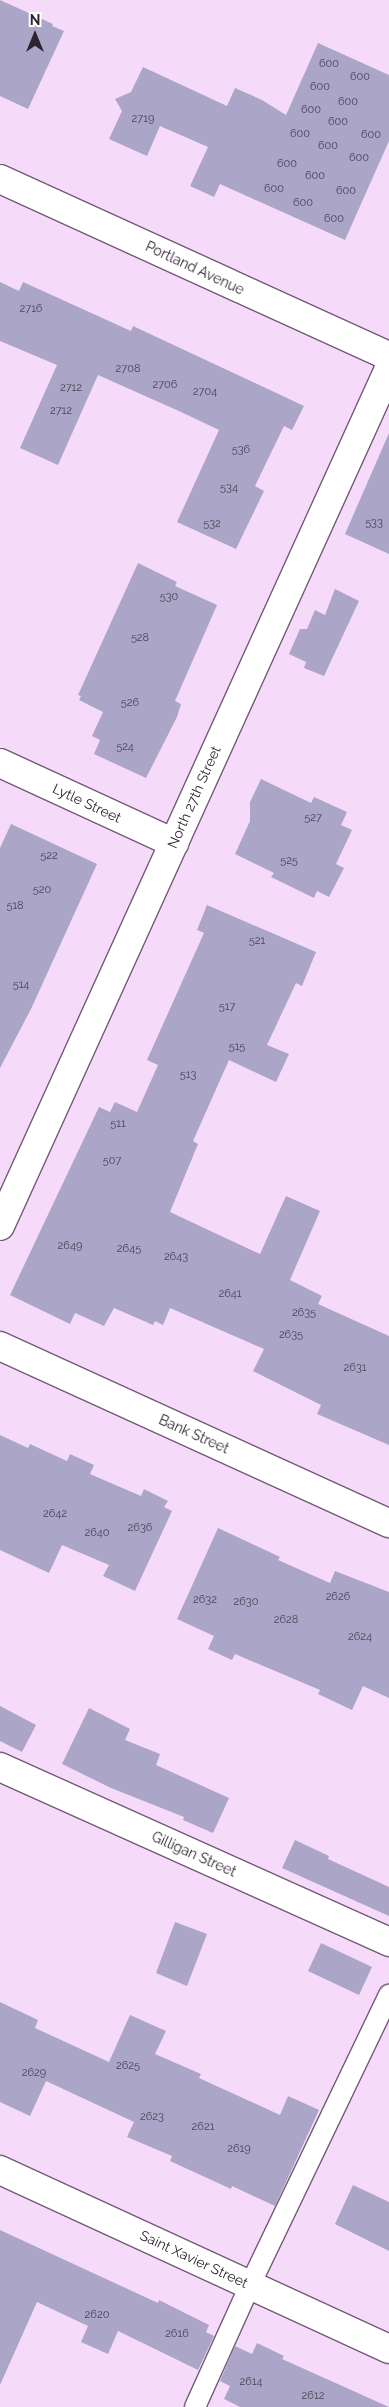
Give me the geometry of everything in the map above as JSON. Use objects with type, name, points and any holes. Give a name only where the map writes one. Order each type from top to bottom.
[{"type":"street","name":"Portland Avenue","points":[[0,179],[389,356]]},
{"type":"street","name":"North 27th Street","points":[[0,1226],[389,369]]},
{"type":"street","name":"Lytle Street","points":[[0,763],[174,843]]},
{"type":"street","name":"Bank Street","points":[[0,1346],[389,1523]]},
{"type":"street","name":"Gilligan Street","points":[[0,1767],[389,1942]]},
{"type":"street","name":"Saint Xavier Street","points":[[0,2170],[389,2349]]},
{"type":"lane","points":[[195,2407],[250,2285],[389,1995]]},
{"type":"building","points":[[0,0],[53,24],[52,26],[64,31],[28,109],[0,96]]},
{"type":"building","points":[[318,43],[389,75],[389,141],[345,240],[220,184],[214,197],[190,186],[208,147],[160,126],[147,156],[109,139],[122,111],[115,99],[131,92],[143,67],[227,106],[235,88],[262,100],[286,115]]},
{"type":"building","points":[[0,282],[19,291],[23,282],[131,331],[133,326],[304,406],[292,430],[284,426],[255,486],[264,491],[236,549],[177,522],[219,430],[181,412],[98,375],[58,465],[20,448],[57,365],[0,341]]},
{"type":"building","points":[[389,433],[389,554],[345,534]]},
{"type":"building","points":[[138,563],[177,582],[175,586],[217,605],[175,701],[181,704],[177,717],[146,778],[94,754],[100,740],[92,736],[103,712],[79,700],[81,696],[78,695]]},
{"type":"building","points":[[335,589],[359,601],[324,676],[304,668],[306,662],[289,654],[300,629],[307,629],[315,610],[325,615]]},
{"type":"building","points":[[261,779],[311,803],[314,797],[347,812],[341,825],[352,830],[336,864],[344,868],[329,897],[317,891],[314,898],[271,877],[274,873],[235,854],[250,821],[250,802]]},
{"type":"building","points":[[11,824],[97,864],[31,1009],[0,1068],[0,848]]},
{"type":"building","points":[[207,905],[316,952],[302,986],[296,983],[267,1045],[289,1054],[276,1082],[229,1060],[193,1141],[198,1144],[170,1212],[260,1254],[286,1196],[320,1211],[290,1280],[322,1296],[318,1304],[389,1336],[389,1445],[317,1414],[321,1405],[253,1371],[264,1349],[170,1308],[163,1325],[155,1321],[153,1325],[114,1308],[104,1326],[75,1313],[70,1324],[10,1295],[99,1107],[110,1112],[115,1102],[137,1112],[158,1065],[147,1060],[204,933],[197,930]]},
{"type":"building","points":[[0,1435],[28,1448],[30,1444],[67,1461],[70,1454],[94,1465],[90,1474],[141,1496],[144,1489],[168,1501],[164,1507],[172,1511],[135,1591],[103,1576],[109,1565],[62,1545],[49,1573],[0,1550]]},
{"type":"building","points":[[218,1528],[280,1557],[278,1560],[330,1583],[335,1571],[389,1592],[389,1698],[363,1686],[352,1710],[318,1694],[320,1690],[235,1654],[232,1660],[208,1649],[214,1636],[177,1619]]},
{"type":"building","points":[[0,1706],[36,1725],[22,1752],[0,1741]]},
{"type":"building","points":[[89,1708],[130,1729],[125,1740],[160,1754],[156,1765],[229,1798],[213,1833],[183,1820],[184,1817],[111,1788],[62,1764]]},
{"type":"building","points":[[295,1840],[329,1856],[328,1859],[389,1887],[389,1916],[282,1868]]},
{"type":"building","points":[[175,1922],[207,1934],[187,1986],[156,1973]]},
{"type":"building","points":[[321,1943],[372,1967],[359,1995],[308,1971]]},
{"type":"building","points":[[0,2002],[38,2020],[35,2028],[109,2062],[130,2015],[166,2031],[155,2054],[201,2074],[199,2078],[280,2115],[288,2096],[319,2110],[275,2206],[232,2186],[231,2189],[170,2161],[172,2156],[127,2137],[134,2122],[46,2081],[30,2116],[0,2102]]},
{"type":"building","points":[[353,2185],[389,2202],[389,2251],[335,2224]]},
{"type":"building","points":[[0,2230],[158,2303],[159,2300],[209,2325],[206,2332],[214,2336],[198,2370],[118,2331],[108,2354],[81,2342],[88,2326],[37,2302],[0,2385]]},
{"type":"building","points":[[257,2343],[284,2356],[282,2359],[389,2407],[240,2407],[224,2399],[230,2386],[220,2381],[235,2346],[252,2354]]}]
